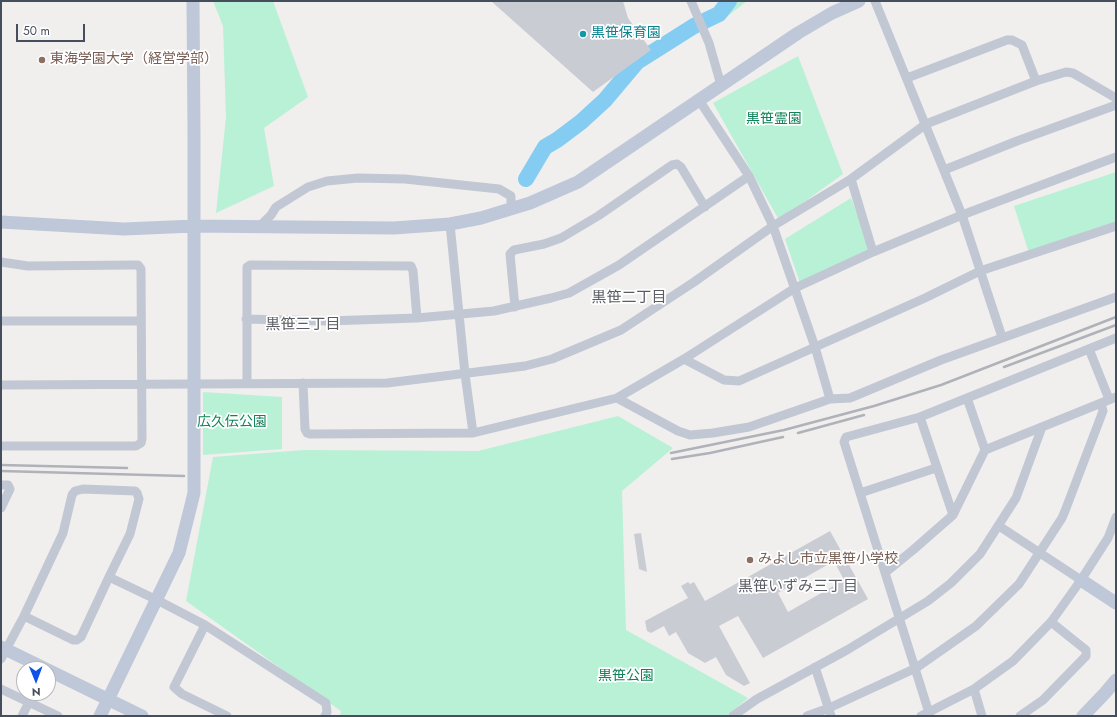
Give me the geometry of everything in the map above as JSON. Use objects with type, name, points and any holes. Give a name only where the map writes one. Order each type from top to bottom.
[{"type":"street","points":[[100,716],[158,600],[179,553],[194,492],[195,383],[193,1]]},
{"type":"street","points":[[691,1],[709,43],[721,85]]},
{"type":"street","points":[[1,222],[124,229],[194,226],[394,228],[450,224],[481,218],[530,204],[578,182],[798,33],[832,13],[859,1]]},
{"type":"street","points":[[875,1],[962,215],[1002,337]]},
{"type":"street","points":[[907,78],[1007,40],[1012,40],[1022,45],[1036,81]]},
{"type":"street","points":[[1,385],[247,382],[387,383],[525,366],[552,359],[621,330],[694,282],[773,226],[851,178],[926,124],[1036,81],[1069,72],[1116,98]]},
{"type":"street","points":[[699,100],[749,176],[773,226],[815,347],[830,399]]},
{"type":"street","points":[[944,170],[1116,105]]},
{"type":"street","points":[[303,383],[305,429],[307,433],[310,434],[473,432],[617,398],[684,359],[795,288],[873,252],[962,215],[1116,158]]},
{"type":"street","points":[[515,307],[510,254],[514,250],[544,244],[561,238],[598,216],[672,165],[677,164],[681,167],[706,207]]},
{"type":"street","points":[[246,319],[327,321],[417,318],[494,311],[569,293],[619,264],[706,207],[749,176]]},
{"type":"street","points":[[260,226],[271,215],[276,207],[308,187],[327,181],[358,178],[405,179],[499,189],[510,196],[511,209]]},
{"type":"street","points":[[851,178],[873,252]]},
{"type":"street","points":[[450,224],[465,374],[473,432]]},
{"type":"street","points":[[684,359],[724,380],[739,381],[925,298],[980,271],[1116,226]]},
{"type":"street","points":[[1,262],[28,266],[138,266],[141,269],[142,384],[142,439],[141,443],[136,446],[1,446]]},
{"type":"street","points":[[247,382],[247,267],[250,265],[411,266],[413,271],[417,318]]},
{"type":"street","points":[[617,398],[678,431],[690,435],[749,427],[830,399],[844,399],[855,396],[941,360],[1116,297]]},
{"type":"street","points":[[1,321],[141,322]]},
{"type":"street","points":[[1116,338],[920,417],[846,437],[844,442],[916,668],[927,715],[974,689],[1013,661],[1051,622],[1112,540],[1116,517]]},
{"type":"street","points":[[1089,349],[1109,400]]},
{"type":"street","points":[[967,398],[985,450]]},
{"type":"street","points":[[886,572],[931,535],[952,515],[985,450],[1109,400]]},
{"type":"street","points":[[807,716],[830,712],[916,668],[976,626],[1019,584],[1062,518],[1103,411],[1109,400]]},
{"type":"street","points":[[920,417],[952,515]]},
{"type":"street","points":[[732,716],[757,699],[815,666],[847,650],[928,601],[951,583],[980,554],[1020,492],[1042,428]]},
{"type":"street","points":[[860,493],[936,468]]},
{"type":"street","points":[[1,485],[8,485],[10,489],[1,508]]},
{"type":"street","points":[[24,616],[73,640],[77,640],[81,637],[108,577],[130,534],[138,499],[135,490],[83,489],[75,491],[72,495],[63,533],[24,616],[3,652],[26,661]]},
{"type":"street","points":[[998,526],[1116,603]]},
{"type":"street","points":[[108,577],[158,600],[205,625],[326,703],[326,716]]},
{"type":"street","points":[[1020,716],[1043,700],[1086,656],[1086,650],[1051,622]]},
{"type":"street","points":[[205,625],[174,687],[182,694],[227,716]]},
{"type":"street","points":[[815,666],[830,712]]},
{"type":"street","points":[[56,673],[142,716]]},
{"type":"street","points":[[1083,716],[1106,693],[1116,680]]},
{"type":"street","points":[[1,689],[58,716]]},
{"type":"street","points":[[974,689],[982,716]]},
{"type":"street","points":[[22,716],[29,702]]},
{"type":"green space","points":[[213,1],[273,1],[308,97],[264,128],[274,186],[216,213],[226,117],[223,26]]},
{"type":"green space","points":[[726,1],[747,1],[724,19]]},
{"type":"green space","name":"黒笹霊園","points":[[798,56],[843,174],[779,220],[713,103]]},
{"type":"green space","points":[[1116,172],[1116,225],[1029,253],[1014,206]]},
{"type":"green space","points":[[851,198],[873,252],[802,289],[785,239]]},
{"type":"green space","name":"広久伝公園","points":[[203,392],[282,397],[282,449],[203,455]]},
{"type":"green space","name":"黒笹公園","points":[[618,416],[673,448],[622,491],[626,630],[748,698],[727,716],[340,716],[341,711],[186,601],[213,457],[304,450],[478,451]]},
{"type":"building","name":"黒笹保育園","points":[[491,1],[623,1],[628,18],[651,50],[593,92]]},
{"type":"building","points":[[830,531],[868,599],[763,658],[738,616],[719,626],[750,683],[744,686],[726,675],[716,657],[705,663],[688,653],[676,632],[669,636],[664,626],[651,633],[647,631],[645,621],[688,598],[681,586],[688,582],[690,584],[694,582],[705,601]],"holes":[[[834,561],[844,580],[788,612],[778,593]]]},
{"type":"building","points":[[641,533],[647,572],[639,569],[634,534]]},
{"type":"waterway","points":[[526,179],[545,147],[581,122],[605,100],[637,62],[694,26],[719,14],[729,1]]},
{"type":"railway","points":[[671,453],[784,430],[874,406],[941,385],[1116,317]]},
{"type":"railway","points":[[1004,367],[1116,325]]},
{"type":"railway","points":[[798,433],[864,415]]},
{"type":"railway","points":[[672,459],[710,453],[783,437]]},
{"type":"railway","points":[[1,465],[127,468]]},
{"type":"railway","points":[[1,471],[184,476]]},
{"type":"place","name":"黒笹保育園","points":[[583,34]]},
{"type":"place","name":"東海学園大学（経営学部）","points":[[42,60]]},
{"type":"place","name":"みよし市立黒笹小学校","points":[[750,560]]},
{"type":"district","name":"黒笹二丁目","points":[[629,298]]},
{"type":"district","name":"黒笹三丁目","points":[[303,325]]},
{"type":"district","name":"黒笹いずみ三丁目","points":[[798,587]]}]
